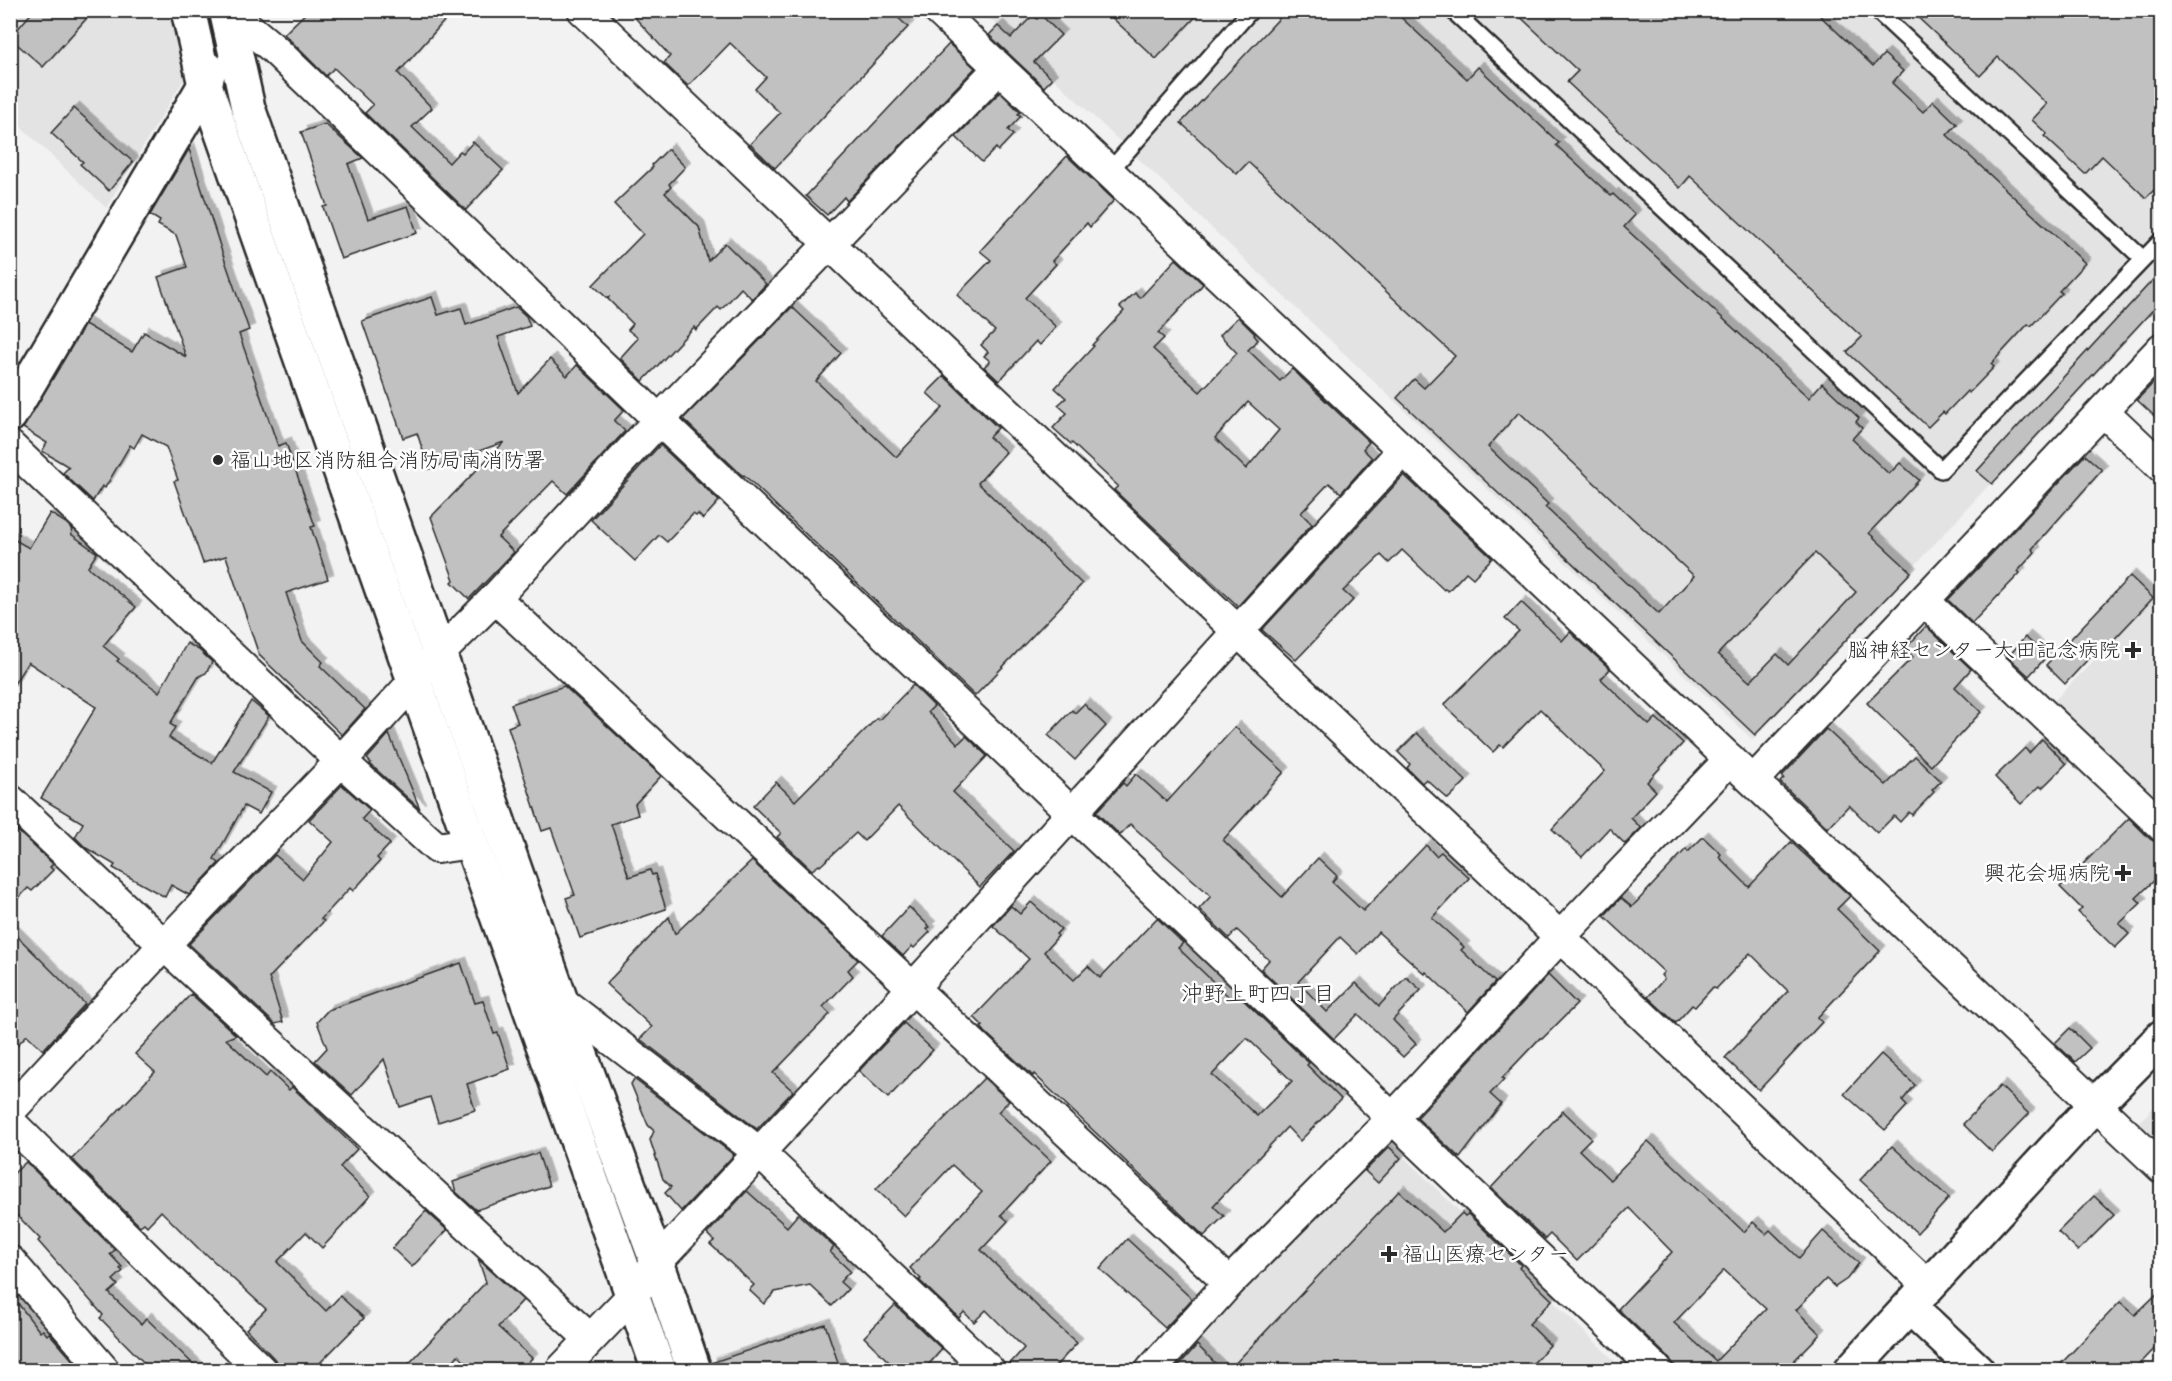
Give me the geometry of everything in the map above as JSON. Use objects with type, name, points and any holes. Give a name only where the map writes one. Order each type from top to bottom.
[{"type":"street","points":[[188,10],[205,85],[659,1371]]},
{"type":"street","points":[[10,415],[205,85],[226,10]]},
{"type":"street","points":[[226,10],[283,57],[659,420],[1658,1371]]},
{"type":"street","points":[[226,10],[248,108],[561,1001],[657,1262],[694,1371]]},
{"type":"street","points":[[583,10],[1561,936],[1920,1297],[1977,1371]]},
{"type":"street","points":[[938,10],[2162,1168]]},
{"type":"street","points":[[10,1111],[439,654],[495,598],[659,420],[999,68]]},
{"type":"street","points":[[1754,780],[2162,348]]},
{"type":"street","points":[[2103,411],[2162,467]]},
{"type":"street","points":[[10,446],[341,761],[437,848],[471,843]]},
{"type":"street","points":[[561,1371],[633,1295],[657,1262],[912,989],[1402,451]]},
{"type":"street","points":[[495,598],[1229,1283]]},
{"type":"street","points":[[1923,601],[2162,826]]},
{"type":"street","points":[[1151,1371],[1229,1283],[1392,1119],[1561,936],[1730,759]]},
{"type":"street","points":[[10,800],[590,1339]]},
{"type":"street","points":[[561,1001],[760,1154],[989,1371]]},
{"type":"street","points":[[1851,1371],[2095,1105],[2162,1037]]},
{"type":"street","points":[[10,1122],[261,1371]]},
{"type":"street","points":[[10,1261],[104,1371]]},
{"type":"lane","points":[[1108,173],[1251,10]]},
{"type":"lane","points":[[1452,10],[1941,470],[2162,240]]},
{"type":"lane","points":[[1876,10],[2143,259]]},
{"type":"shaded area","points":[[10,11],[225,11],[106,208],[11,117]]},
{"type":"shaded area","points":[[982,11],[2161,11],[2161,299],[1753,740]]},
{"type":"shaded area","name":"脳神経センター大田記念病院","points":[[2159,594],[2161,596],[2162,759],[2159,761],[2162,763],[2161,813],[2051,704]]},
{"type":"shaded area","points":[[2161,1100],[2161,1154],[2134,1127]]},
{"type":"shaded area","name":"福山医療センター","points":[[1384,1138],[1624,1370],[1164,1370]]},
{"type":"building","points":[[34,10],[94,10],[43,67],[10,38]]},
{"type":"building","points":[[309,10],[454,10],[398,73],[432,108],[412,127],[449,163],[473,142],[503,170],[466,210],[365,113],[373,105],[334,68],[326,76],[284,34]]},
{"type":"building","points":[[628,10],[890,10],[908,27],[775,168],[750,144],[780,113],[755,89],[766,77],[730,43],[688,86],[664,63],[670,56]]},
{"type":"building","points":[[1104,10],[1202,10],[1156,59]]},
{"type":"building","points":[[1287,10],[1393,10],[1467,79],[1478,67],[1559,143],[1556,145],[1635,215],[1624,227],[1809,398],[1822,383],[1859,418],[1856,422],[1862,428],[1852,439],[1889,474],[1900,463],[1919,480],[1869,533],[1911,572],[1755,735],[1397,398],[1414,379],[1424,388],[1455,356],[1248,162],[1237,174],[1181,123]],"holes":[[[1519,412],[1694,576],[1659,614],[1545,507],[1548,504],[1488,447]],[[1815,553],[1856,592],[1788,665],[1777,654],[1750,682],[1718,654]]]},
{"type":"building","points":[[1513,10],[1814,10],[1873,66],[1884,54],[1903,71],[1892,83],[1923,112],[1933,101],[1957,124],[1947,135],[2085,263],[2059,291],[2062,293],[2031,326],[2028,324],[1991,364],[1994,367],[1969,393],[1967,391],[1945,414],[1943,412],[1928,427],[1847,352],[1862,337],[1690,176],[1680,188],[1567,82],[1578,71]]},
{"type":"building","points":[[1910,10],[2162,10],[2162,182],[2146,198],[2102,156],[2085,174],[2044,136],[2047,134],[2032,120],[2047,104],[1998,57],[1980,76]]},
{"type":"building","points":[[1033,15],[1037,19],[1041,15],[1061,35],[1034,62],[1052,79],[1044,87],[989,35],[998,26],[1011,38]]},
{"type":"building","points":[[949,44],[975,68],[847,201],[844,197],[827,215],[806,196]]},
{"type":"building","points":[[1000,92],[1020,112],[1018,114],[1021,116],[1008,130],[1013,135],[998,151],[996,148],[982,162],[956,137]]},
{"type":"building","points":[[74,108],[133,162],[109,191],[80,164],[83,162],[51,133]]},
{"type":"building","points":[[325,124],[363,158],[348,164],[368,219],[408,206],[417,233],[341,259],[323,207],[327,206],[301,132]]},
{"type":"building","points":[[189,149],[249,330],[239,334],[278,446],[286,443],[315,526],[311,527],[328,579],[286,593],[302,641],[323,662],[320,666],[365,709],[342,735],[259,655],[226,556],[203,563],[174,481],[178,480],[166,447],[142,434],[134,448],[130,445],[105,488],[102,486],[93,501],[63,473],[69,467],[42,451],[47,443],[23,428],[85,324],[132,352],[144,332],[186,357],[158,277],[187,267],[176,235],[158,225],[160,221],[150,215]]},
{"type":"building","points":[[668,149],[685,167],[669,184],[671,187],[665,193],[699,227],[708,261],[725,243],[766,284],[752,299],[741,288],[721,310],[718,307],[696,330],[694,327],[643,381],[620,358],[638,338],[628,330],[633,324],[608,299],[609,297],[607,298],[593,285],[643,234],[614,204],[653,167],[652,165]]},
{"type":"building","points":[[1067,156],[1114,200],[1090,227],[1087,223],[1052,261],[1056,264],[1025,298],[1056,327],[1040,345],[1036,341],[999,381],[984,367],[990,361],[984,356],[988,352],[981,345],[995,331],[957,295],[991,260],[980,251]]},
{"type":"building","points":[[1176,259],[1203,284],[1158,333],[1164,338],[1153,349],[1200,392],[1237,353],[1220,335],[1238,317],[1258,340],[1248,350],[1280,381],[1292,369],[1369,442],[1363,449],[1372,458],[1341,493],[1329,483],[1301,513],[1312,524],[1238,606],[1114,490],[1118,486],[1053,428],[1067,413],[1058,405],[1066,398],[1055,388],[1124,311],[1120,307],[1135,293],[1140,298]],"holes":[[[1248,402],[1279,430],[1246,469],[1215,438]]]},
{"type":"building","points":[[2162,270],[2162,300],[1992,484],[1977,471]]},
{"type":"building","points":[[432,297],[438,315],[461,308],[466,325],[516,307],[526,316],[530,326],[498,337],[518,393],[550,359],[567,376],[577,365],[624,410],[614,421],[625,431],[567,494],[553,481],[498,537],[514,552],[469,599],[452,582],[454,580],[431,517],[504,442],[429,469],[417,433],[403,438],[362,321]]},
{"type":"building","points":[[792,307],[841,353],[816,381],[896,457],[943,408],[927,393],[944,376],[998,428],[989,437],[1006,452],[978,483],[1082,584],[975,696],[683,419]]},
{"type":"building","points":[[2162,374],[2162,423],[2137,400]]},
{"type":"building","points":[[660,445],[719,501],[703,519],[698,514],[696,516],[693,514],[667,542],[659,535],[635,561],[591,520]]},
{"type":"building","points":[[2085,455],[2102,470],[2032,549],[2035,552],[2018,571],[2020,573],[1972,623],[1948,600]]},
{"type":"building","points":[[1404,475],[1492,558],[1473,578],[1466,572],[1448,591],[1444,590],[1402,550],[1389,563],[1381,555],[1343,591],[1353,600],[1296,660],[1262,630]]},
{"type":"building","points":[[50,513],[66,523],[73,530],[71,534],[97,553],[88,567],[136,607],[103,646],[119,659],[117,661],[159,692],[187,643],[212,662],[206,673],[199,676],[170,724],[175,727],[169,738],[212,763],[251,701],[269,716],[234,772],[271,792],[259,814],[244,806],[214,859],[219,863],[189,895],[171,885],[165,897],[113,868],[115,865],[86,848],[75,837],[83,823],[41,798],[96,707],[28,662],[10,690],[10,537],[29,548]]},
{"type":"building","points":[[2130,576],[2153,598],[2104,650],[2100,646],[2065,684],[2046,665]]},
{"type":"building","points":[[1521,602],[1562,641],[1570,632],[1610,669],[1601,679],[1649,725],[1656,718],[1683,743],[1647,782],[1656,791],[1631,818],[1641,828],[1625,844],[1609,828],[1582,857],[1552,829],[1605,771],[1540,709],[1503,747],[1500,745],[1493,752],[1444,705],[1519,631],[1505,619]]},
{"type":"building","points":[[1926,626],[1971,669],[1955,687],[1981,712],[1931,766],[1867,703],[1913,657],[1905,649]]},
{"type":"building","points":[[2025,637],[2047,656],[2029,676],[2008,657]]},
{"type":"building","points":[[913,685],[934,706],[928,712],[958,744],[966,736],[987,756],[953,792],[1014,851],[980,887],[898,806],[864,841],[856,833],[820,866],[812,870],[777,837],[781,833],[753,806],[776,782],[795,801]]},
{"type":"building","points":[[564,686],[661,776],[635,804],[638,815],[611,824],[629,877],[650,870],[652,875],[655,874],[666,909],[580,938],[566,898],[575,895],[551,828],[542,831],[508,727],[518,723],[511,704]]},
{"type":"building","points":[[1084,704],[1106,726],[1075,760],[1048,735],[1072,710],[1075,713]]},
{"type":"building","points":[[1235,727],[1284,772],[1223,840],[1282,897],[1318,858],[1337,876],[1332,882],[1363,911],[1426,845],[1436,856],[1441,852],[1469,878],[1432,918],[1464,947],[1461,950],[1495,982],[1468,1012],[1426,972],[1425,974],[1378,932],[1358,954],[1340,937],[1298,982],[1327,1012],[1356,983],[1379,1006],[1406,977],[1421,990],[1393,1020],[1416,1044],[1403,1057],[1358,1014],[1334,1039],[1261,969],[1269,960],[1237,930],[1229,938],[1199,909],[1211,896],[1130,824],[1120,835],[1096,812],[1123,783],[1126,786],[1136,774],[1167,802]]},
{"type":"building","points":[[1826,729],[1886,785],[1915,756],[1941,781],[1932,790],[1934,792],[1912,815],[1909,812],[1900,822],[1894,816],[1877,833],[1849,805],[1828,828],[1780,782],[1784,778],[1782,776]]},
{"type":"building","points":[[1417,733],[1466,781],[1448,799],[1426,779],[1422,783],[1407,768],[1410,764],[1398,752]]},
{"type":"building","points":[[389,734],[420,809],[367,759]]},
{"type":"building","points":[[2042,739],[2066,764],[2042,788],[2040,786],[2021,804],[1995,777],[2025,748],[2029,753]]},
{"type":"building","points":[[342,785],[370,810],[362,819],[390,844],[377,858],[380,861],[353,891],[350,888],[321,919],[324,921],[269,978],[283,1022],[275,1024],[189,944],[275,855],[303,879],[333,842],[309,820]]},
{"type":"building","points":[[2129,818],[2150,839],[2162,846],[2162,873],[2136,898],[2141,903],[2119,924],[2129,934],[2115,948],[2078,912],[2082,909],[2060,887]]},
{"type":"building","points":[[10,824],[53,864],[50,867],[53,870],[32,891],[28,888],[10,907]]},
{"type":"building","points":[[1703,837],[1749,887],[1791,842],[1850,896],[1837,909],[1880,951],[1817,1018],[1822,1022],[1759,1090],[1725,1058],[1788,991],[1750,953],[1716,989],[1713,987],[1676,1023],[1648,997],[1664,979],[1661,975],[1664,972],[1604,916],[1621,898],[1632,907],[1686,849],[1688,852]]},
{"type":"building","points":[[752,861],[858,960],[848,970],[853,976],[823,1007],[830,1014],[773,1073],[793,1091],[757,1129],[640,1039],[652,1027],[606,984],[669,917],[675,934]]},
{"type":"building","points":[[1031,902],[1061,929],[1044,952],[1074,980],[1088,966],[1100,978],[1157,918],[1183,943],[1178,948],[1230,998],[1235,993],[1237,994],[1309,1063],[1307,1065],[1341,1099],[1300,1141],[1287,1127],[1213,1206],[1224,1216],[1204,1236],[1034,1074],[1033,1076],[986,1033],[974,1017],[1029,959],[993,926],[1011,906],[1020,914]],"holes":[[[1247,1038],[1292,1081],[1257,1116],[1212,1075]]]},
{"type":"building","points":[[909,907],[930,927],[927,929],[930,932],[903,956],[882,936]]},
{"type":"building","points":[[10,929],[85,1004],[43,1050],[27,1035],[10,1052]]},
{"type":"building","points":[[461,963],[475,1003],[483,1001],[494,1034],[498,1033],[510,1069],[467,1084],[475,1110],[438,1122],[430,1097],[400,1107],[384,1059],[352,1095],[315,1061],[327,1048],[317,1022],[328,1010]]},
{"type":"building","points":[[1548,975],[1577,1004],[1502,1078],[1504,1079],[1490,1094],[1501,1104],[1460,1158],[1417,1118]]},
{"type":"building","points":[[191,994],[236,1035],[226,1039],[266,1077],[270,1072],[289,1090],[292,1087],[357,1149],[340,1167],[370,1196],[322,1248],[306,1232],[277,1262],[326,1311],[340,1296],[364,1318],[312,1371],[286,1371],[246,1329],[266,1309],[205,1255],[161,1211],[147,1226],[144,1223],[140,1226],[72,1159],[155,1072],[135,1054]]},
{"type":"building","points":[[904,1023],[933,1050],[888,1098],[859,1071]]},
{"type":"building","points":[[2070,1028],[2090,1048],[2075,1062],[2055,1043]]},
{"type":"building","points":[[1881,1054],[1915,1085],[1902,1101],[1907,1106],[1885,1130],[1844,1094]]},
{"type":"building","points":[[984,1078],[1009,1101],[998,1112],[1051,1161],[1001,1215],[1008,1221],[981,1250],[1077,1343],[1051,1371],[1006,1371],[1006,1368],[1024,1348],[986,1310],[974,1322],[964,1312],[959,1318],[919,1280],[921,1279],[910,1268],[982,1192],[952,1165],[904,1216],[876,1189]]},
{"type":"building","points":[[634,1079],[734,1155],[681,1211],[665,1193],[671,1187],[663,1179],[650,1140],[654,1131],[648,1125],[631,1084]]},
{"type":"building","points":[[2000,1086],[2029,1114],[1992,1152],[1963,1124]]},
{"type":"building","points":[[1563,1111],[1591,1138],[1579,1150],[1610,1180],[1648,1141],[1744,1232],[1753,1222],[1766,1234],[1770,1230],[1799,1258],[1823,1231],[1859,1263],[1847,1279],[1835,1287],[1826,1279],[1796,1310],[1820,1334],[1784,1371],[1679,1371],[1669,1358],[1618,1309],[1672,1252],[1629,1208],[1577,1261],[1550,1234],[1545,1239],[1491,1188]],"holes":[[[1724,1270],[1766,1309],[1716,1361],[1674,1323]]]},
{"type":"building","points":[[1892,1146],[1949,1198],[1917,1233],[1860,1180]]},
{"type":"building","points":[[1389,1147],[1401,1158],[1378,1183],[1365,1171]]},
{"type":"building","points":[[538,1153],[549,1186],[476,1210],[456,1192],[453,1182]]},
{"type":"building","points":[[26,1162],[115,1250],[110,1254],[123,1271],[113,1280],[118,1285],[109,1293],[141,1324],[146,1318],[200,1371],[152,1371],[100,1318],[103,1315],[38,1241],[40,1239],[10,1208],[10,1177]]},
{"type":"building","points":[[747,1191],[787,1227],[798,1214],[834,1247],[830,1252],[850,1271],[840,1282],[848,1289],[832,1306],[810,1285],[775,1292],[764,1304],[749,1290],[754,1285],[710,1244],[714,1241],[707,1234]]},
{"type":"building","name":"福山医療センター","points":[[1399,1191],[1443,1232],[1462,1213],[1465,1216],[1468,1214],[1521,1265],[1519,1268],[1552,1300],[1529,1324],[1550,1345],[1526,1371],[1228,1371]]},
{"type":"building","points":[[2094,1196],[2114,1215],[2078,1251],[2058,1232]]},
{"type":"building","points":[[426,1211],[447,1230],[412,1267],[392,1248]]},
{"type":"building","points":[[1127,1239],[1192,1299],[1165,1328],[1100,1269]]},
{"type":"building","points":[[478,1259],[523,1300],[498,1327],[532,1358],[520,1371],[474,1371],[458,1355],[445,1371],[402,1371],[486,1282]]},
{"type":"building","points":[[2162,1289],[2162,1341],[2133,1371],[2054,1371],[2120,1302],[2135,1315]]},
{"type":"building","points":[[10,1293],[40,1332],[43,1330],[47,1335],[49,1333],[82,1371],[10,1371]]},
{"type":"building","points":[[895,1305],[942,1349],[923,1371],[898,1371],[864,1337]]},
{"type":"building","points":[[825,1324],[841,1371],[712,1371],[711,1363]]},
{"type":"building","points":[[1197,1345],[1223,1371],[1174,1371]]},
{"type":"place","name":"福山地区消防組合消防局南消防署","points":[[218,460]]},
{"type":"place","name":"脳神経センター大田記念病院","points":[[2133,650]]},
{"type":"place","name":"興花会堀病院","points":[[2123,873]]},
{"type":"place","name":"福山医療センター","points":[[1389,1254]]},
{"type":"district","name":"沖野上町四丁目","points":[[1258,993]]}]
